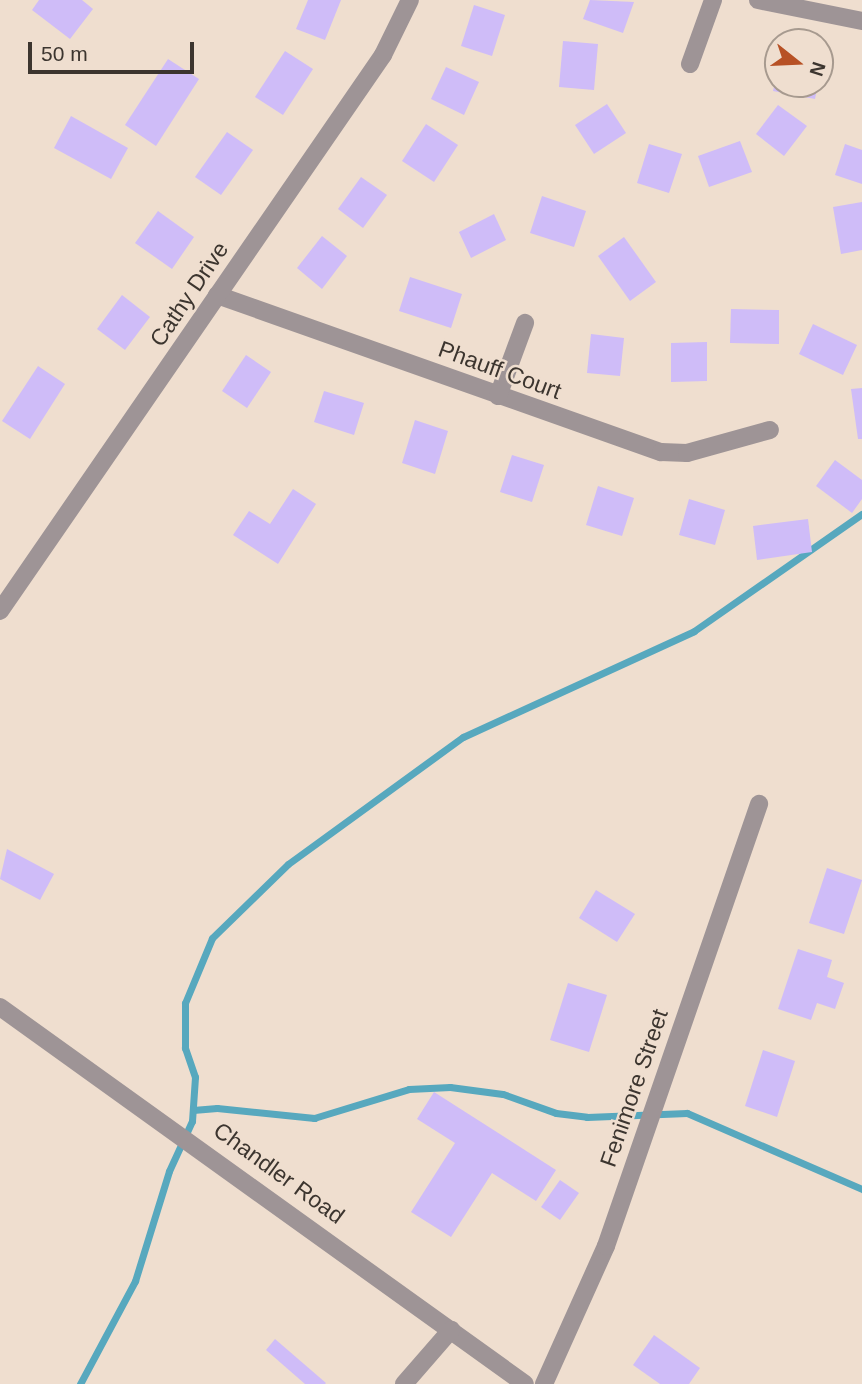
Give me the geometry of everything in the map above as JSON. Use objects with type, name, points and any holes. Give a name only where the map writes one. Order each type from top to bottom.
[{"type":"street","name":"Cathy Drive","points":[[0,611],[383,55],[410,0]]},
{"type":"street","points":[[690,64],[713,0]]},
{"type":"street","points":[[758,0],[862,21]]},
{"type":"street","name":"Phauff Court","points":[[217,295],[661,452],[687,453],[770,430]]},
{"type":"street","points":[[498,396],[525,323]]},
{"type":"street","name":"Fenimore Street","points":[[544,1384],[606,1246],[759,804]]},
{"type":"street","name":"Chandler Road","points":[[0,1007],[525,1384]]},
{"type":"street","points":[[404,1384],[451,1330]]},
{"type":"building","points":[[39,0],[82,0],[93,9],[70,39],[32,10]]},
{"type":"building","points":[[308,0],[341,0],[325,40],[296,29]]},
{"type":"building","points":[[590,0],[634,2],[623,33],[583,19]]},
{"type":"building","points":[[474,5],[505,15],[492,56],[461,46]]},
{"type":"building","points":[[563,41],[598,44],[594,90],[559,87]]},
{"type":"building","points":[[285,51],[313,69],[283,115],[255,97]]},
{"type":"building","points":[[168,59],[199,79],[156,146],[125,125]]},
{"type":"building","points":[[446,67],[479,82],[464,115],[431,99]]},
{"type":"building","points":[[607,104],[626,133],[594,154],[575,125]]},
{"type":"building","points":[[778,105],[807,126],[784,156],[756,134]]},
{"type":"building","points":[[71,116],[128,148],[111,179],[54,148]]},
{"type":"building","points":[[426,124],[458,145],[434,182],[402,161]]},
{"type":"building","points":[[227,132],[253,150],[221,195],[195,177]]},
{"type":"building","points":[[740,141],[752,172],[709,187],[698,156]]},
{"type":"building","points":[[649,144],[682,154],[669,193],[637,183]]},
{"type":"building","points":[[845,144],[862,150],[862,184],[835,175]]},
{"type":"building","points":[[361,177],[387,195],[363,228],[338,209]]},
{"type":"building","points":[[542,196],[586,211],[574,247],[530,233]]},
{"type":"building","points":[[862,202],[862,250],[841,254],[833,207]]},
{"type":"building","points":[[158,211],[194,237],[172,269],[135,243]]},
{"type":"building","points":[[494,214],[506,240],[471,258],[459,232]]},
{"type":"building","points":[[322,236],[347,256],[322,289],[297,268]]},
{"type":"building","points":[[624,237],[656,282],[630,301],[598,256]]},
{"type":"building","points":[[410,277],[462,294],[451,328],[399,311]]},
{"type":"building","points":[[122,295],[150,317],[125,350],[97,329]]},
{"type":"building","points":[[731,309],[779,310],[779,344],[730,343]]},
{"type":"building","points":[[813,324],[857,345],[843,375],[799,354]]},
{"type":"building","points":[[591,334],[624,338],[620,376],[587,373]]},
{"type":"building","points":[[707,342],[707,381],[671,382],[671,343]]},
{"type":"building","points":[[246,355],[271,372],[247,408],[222,391]]},
{"type":"building","points":[[38,366],[65,384],[30,439],[2,421]]},
{"type":"building","points":[[862,388],[862,439],[858,439],[851,389]]},
{"type":"building","points":[[324,391],[364,403],[354,435],[314,422]]},
{"type":"building","points":[[415,420],[448,431],[435,474],[402,463]]},
{"type":"building","points":[[512,455],[544,465],[532,502],[500,492]]},
{"type":"building","points":[[835,460],[862,480],[862,499],[852,513],[816,486]]},
{"type":"building","points":[[598,486],[634,498],[622,536],[586,525]]},
{"type":"building","points":[[293,489],[316,504],[278,564],[233,535],[249,511],[270,524]]},
{"type":"building","points":[[689,499],[725,510],[715,545],[679,535]]},
{"type":"building","points":[[808,519],[812,552],[757,560],[753,526]]},
{"type":"building","points":[[7,849],[54,874],[40,900],[0,879]]},
{"type":"building","points":[[827,868],[862,880],[844,934],[809,923]]},
{"type":"building","points":[[596,890],[635,914],[617,942],[579,918]]},
{"type":"building","points":[[798,949],[832,960],[827,977],[844,983],[835,1009],[817,1003],[811,1020],[778,1009]]},
{"type":"building","points":[[568,983],[607,995],[589,1052],[550,1040]]},
{"type":"building","points":[[763,1050],[795,1061],[777,1117],[745,1106]]},
{"type":"building","points":[[434,1092],[556,1170],[536,1201],[492,1173],[451,1237],[411,1212],[455,1143],[417,1119]]},
{"type":"building","points":[[560,1180],[579,1193],[560,1220],[541,1207]]},
{"type":"building","points":[[654,1335],[700,1368],[689,1384],[660,1384],[633,1365]]},
{"type":"building","points":[[275,1339],[326,1383],[305,1384],[266,1350]]},
{"type":"waterway","points":[[80,1384],[135,1281],[169,1171],[192,1121],[195,1077],[185,1048],[185,1003],[212,938],[288,864],[463,737],[694,631],[862,514]]},
{"type":"waterway","points":[[193,1110],[217,1108],[314,1118],[409,1089],[450,1087],[503,1094],[556,1113],[587,1117],[687,1113],[862,1189]]}]
